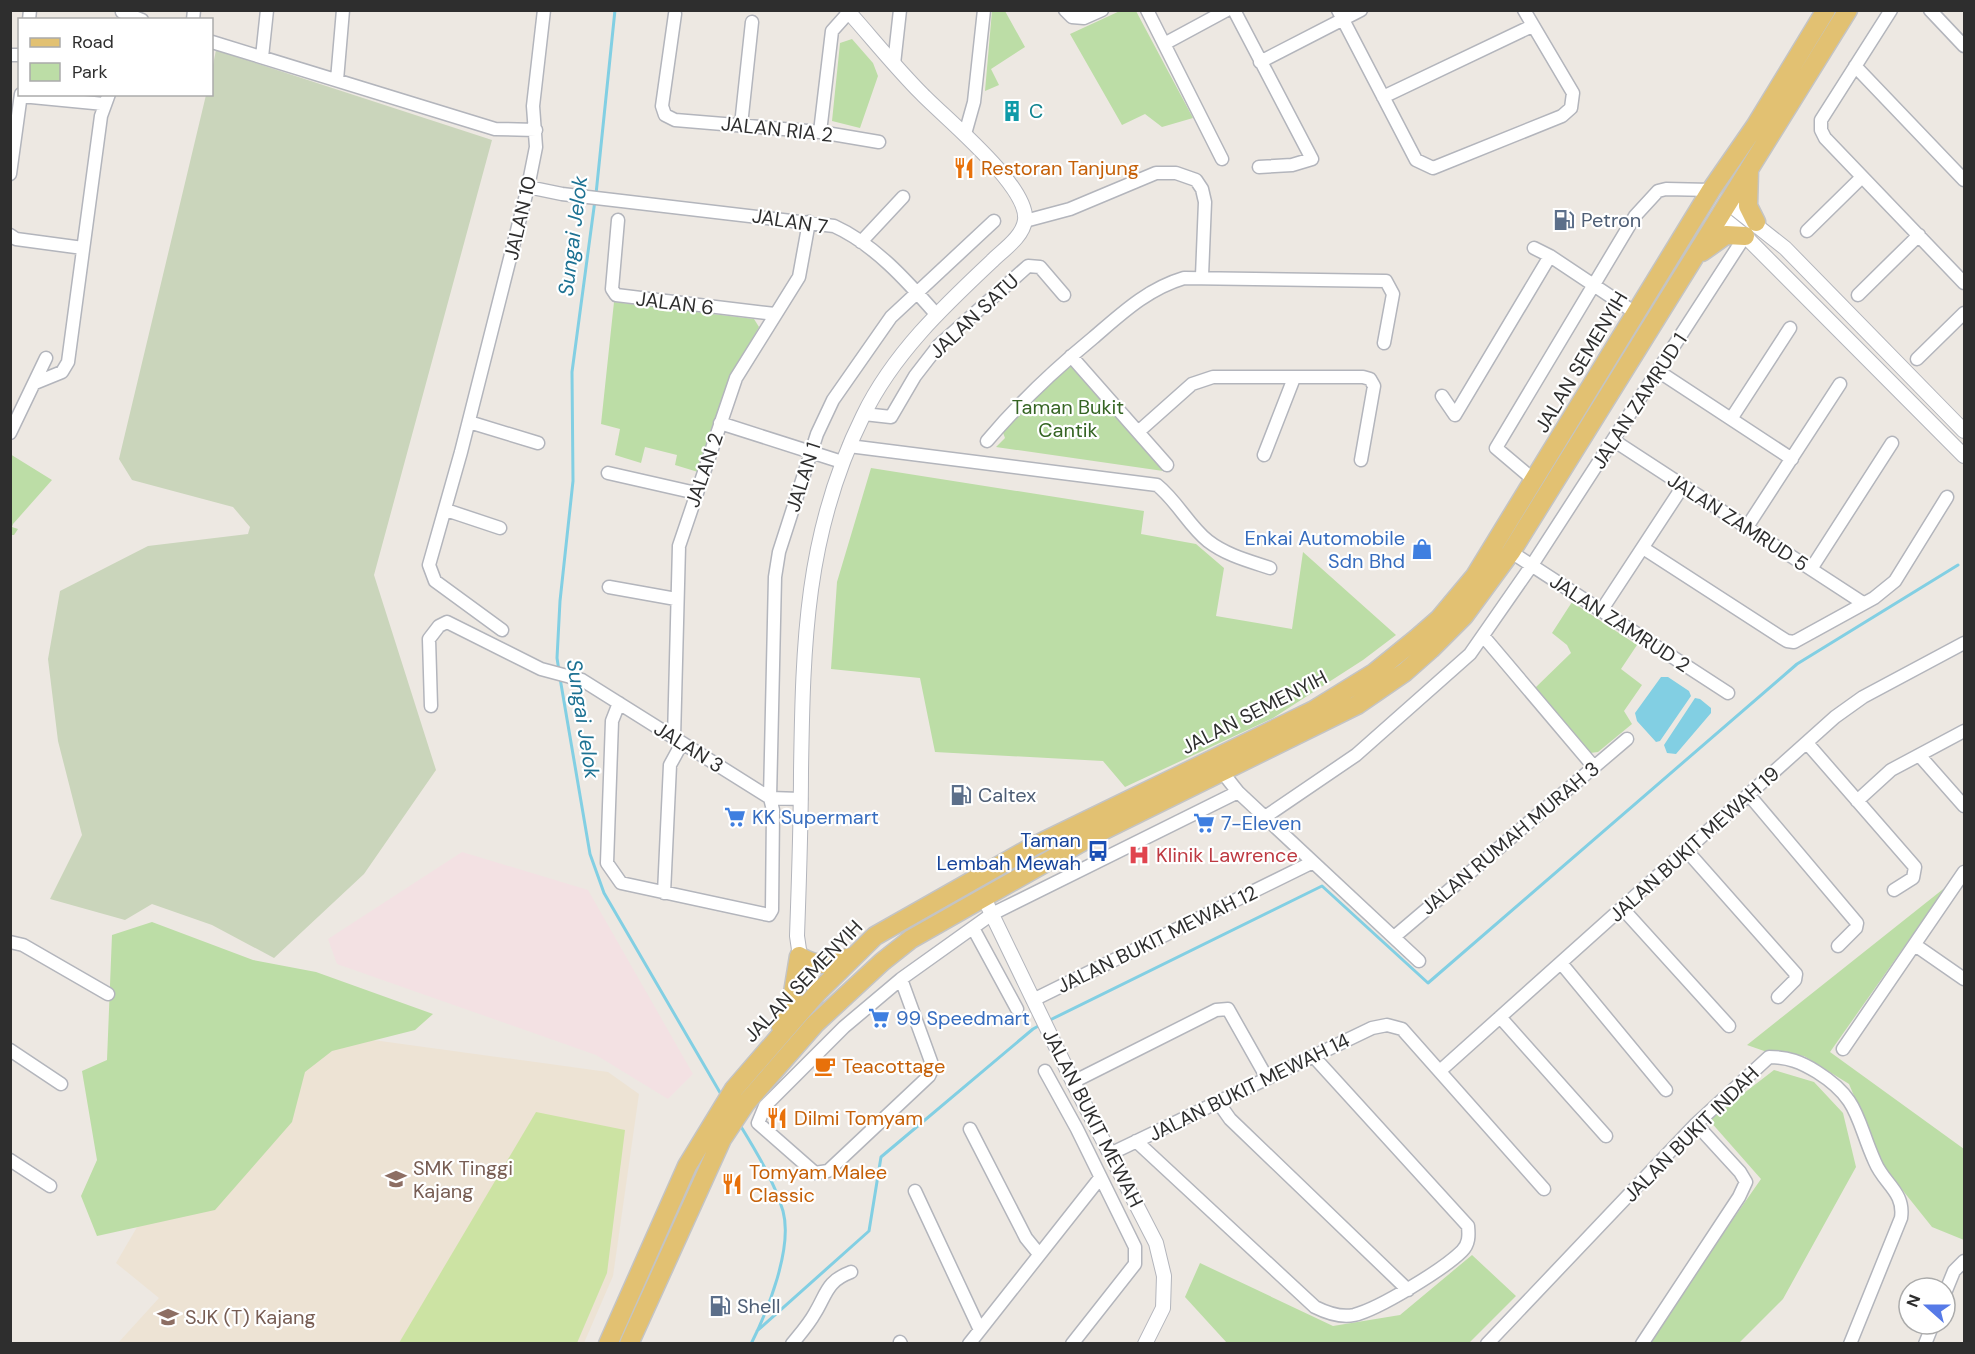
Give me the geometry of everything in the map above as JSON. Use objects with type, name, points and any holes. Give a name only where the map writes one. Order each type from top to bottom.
[{"type":"main road","points":[[1719,203],[1719,193],[1742,156],[1756,125],[1826,10]]},
{"type":"main road","name":"JALAN SEMENYIH","points":[[629,1344],[644,1314],[717,1138],[773,1042],[819,992],[883,931],[1032,847],[1314,710],[1374,673],[1416,639],[1454,602],[1475,576],[1652,289],[1672,270],[1699,223],[1750,168],[1848,10]]},
{"type":"main road","points":[[1691,262],[1716,239],[1750,229],[1748,206],[1750,168]]},
{"type":"main road","name":"JALAN SEMENYIH","points":[[740,1096],[762,1082],[815,1024],[882,962],[911,939],[988,906],[1096,834],[1357,705],[1405,672],[1464,616],[1512,552],[1691,262],[1719,203]]},
{"type":"main road","points":[[988,906],[984,888],[988,881],[998,872],[1028,854],[1032,847]]},
{"type":"main road","points":[[944,896],[969,892],[988,906]]},
{"type":"main road","points":[[773,1042],[792,999],[799,956],[821,965],[837,963],[860,952]]},
{"type":"main road","points":[[762,1082],[769,1066],[814,1011],[819,992],[831,995],[869,964],[882,962]]},
{"type":"main road","name":"JALAN SEMENYIH","points":[[608,1344],[668,1206],[717,1138]]},
{"type":"main road","points":[[644,1314],[648,1288],[675,1223],[676,1216],[668,1206]]},
{"type":"street","points":[[262,57],[267,10]]},
{"type":"street","points":[[337,80],[344,10]]},
{"type":"street","name":"JALAN 10","points":[[502,630],[435,581],[429,565],[446,510],[528,187],[536,147],[533,106],[544,10]]},
{"type":"street","points":[[894,64],[900,10]]},
{"type":"street","points":[[965,134],[974,102],[984,10]]},
{"type":"street","points":[[1065,10],[1072,18],[1084,18],[1102,10]]},
{"type":"street","points":[[1146,10],[1222,159]]},
{"type":"street","points":[[1164,44],[1227,10]]},
{"type":"street","points":[[1234,10],[1312,159],[1292,165],[1259,167]]},
{"type":"street","points":[[1260,62],[1340,15],[1361,10]]},
{"type":"street","points":[[1340,15],[1416,160],[1433,168],[1562,116],[1571,108],[1573,93],[1524,10]]},
{"type":"street","points":[[1891,10],[1821,120],[1821,130],[1825,138],[1965,283]]},
{"type":"street","points":[[1930,10],[1965,46]]},
{"type":"street","points":[[819,992],[806,977],[799,956],[798,916],[803,652],[811,579],[825,515],[849,446],[864,414],[898,358],[936,314],[1013,241],[1025,221],[1022,201],[1012,186],[965,134],[894,64],[848,11],[832,31],[820,132]]},
{"type":"street","name":"JALAN RIA 2","points":[[675,14],[662,106],[665,114],[675,120],[820,132],[879,142]]},
{"type":"street","points":[[741,125],[752,22]]},
{"type":"street","points":[[1383,97],[1532,26]]},
{"type":"street","points":[[213,42],[495,129],[536,130]]},
{"type":"street","points":[[1855,66],[1965,180]]},
{"type":"street","points":[[10,174],[13,138],[21,96]]},
{"type":"street","points":[[36,383],[57,375],[67,367],[107,99],[42,96]]},
{"type":"street","points":[[1025,221],[1070,209],[1156,173],[1176,173],[1196,180],[1206,202],[1202,276]]},
{"type":"street","points":[[1807,231],[1862,177]]},
{"type":"street","name":"JALAN 7","points":[[528,187],[562,194],[834,226],[861,242],[917,292],[936,314]]},
{"type":"street","points":[[1535,481],[1496,448],[1635,216],[1658,192],[1666,189],[1719,203],[1750,229],[1965,456]]},
{"type":"street","points":[[861,242],[903,196]]},
{"type":"street","name":"JALAN 6","points":[[618,220],[612,289],[615,295],[775,314]]},
{"type":"street","name":"JALAN 1","points":[[664,893],[769,915],[772,910],[773,810],[770,798],[775,577],[778,552],[833,400],[891,317],[994,221]]},
{"type":"street","name":"JALAN 2","points":[[678,740],[676,599],[679,546],[735,378],[798,277],[809,222]]},
{"type":"street","points":[[1750,229],[1785,248],[1965,431]]},
{"type":"street","name":"JALAN ZAMRUD 1","points":[[1265,817],[1364,748],[1470,654],[1532,565],[1750,229]]},
{"type":"street","points":[[10,235],[16,239],[83,248]]},
{"type":"street","points":[[1858,295],[1919,235]]},
{"type":"street","points":[[1534,248],[1550,256],[1637,314]]},
{"type":"street","points":[[1442,396],[1455,415],[1550,256]]},
{"type":"street","name":"JALAN SATU","points":[[864,414],[891,417],[915,376],[939,345],[1028,266],[1040,267],[1064,295]]},
{"type":"street","points":[[987,441],[1019,404],[1071,356],[1139,299],[1168,283],[1202,276],[1386,281],[1393,294],[1384,344]]},
{"type":"street","points":[[1917,359],[1965,313]]},
{"type":"street","points":[[1731,419],[1790,328]]},
{"type":"street","points":[[1071,356],[1167,465]]},
{"type":"street","points":[[10,433],[36,383],[46,358]]},
{"type":"street","points":[[1658,371],[1792,459]]},
{"type":"street","points":[[1138,432],[1192,384],[1213,377],[1370,379],[1374,386],[1361,460]]},
{"type":"street","points":[[1264,455],[1294,378]]},
{"type":"street","points":[[1747,527],[1840,384]]},
{"type":"street","points":[[469,422],[538,443]]},
{"type":"street","points":[[720,423],[842,462]]},
{"type":"street","name":"JALAN ZAMRUD 5","points":[[1613,440],[1863,603]]},
{"type":"street","points":[[1811,569],[1892,443]]},
{"type":"street","points":[[849,446],[1156,485],[1170,496],[1208,541],[1242,559],[1270,568]]},
{"type":"street","points":[[608,473],[696,493]]},
{"type":"street","points":[[1601,610],[1683,486]]},
{"type":"street","points":[[1642,548],[1787,641],[1794,642],[1895,582],[1947,497]]},
{"type":"street","points":[[446,510],[500,528]]},
{"type":"street","name":"JALAN ZAMRUD 2","points":[[1512,552],[1728,693]]},
{"type":"street","points":[[609,587],[676,599]]},
{"type":"street","name":"JALAN 3","points":[[430,706],[429,639],[439,626],[447,622],[541,669],[582,680],[770,798]]},
{"type":"street","points":[[1484,637],[1594,767]]},
{"type":"street","name":"JALAN BUKIT MEWAH 19","points":[[1441,1070],[1807,743],[1863,697],[1965,643]]},
{"type":"street","points":[[619,703],[612,721],[607,862],[621,883],[664,893],[670,765],[678,740]]},
{"type":"street","points":[[1857,801],[1891,770],[1965,731]]},
{"type":"street","name":"JALAN RUMAH MURAH 3","points":[[1394,937],[1627,739]]},
{"type":"street","points":[[1807,743],[1915,867],[1913,878],[1894,890]]},
{"type":"street","points":[[1919,755],[1965,806]]},
{"type":"street","points":[[1223,773],[1238,792],[1419,961]]},
{"type":"street","points":[[901,979],[933,1067],[929,1077],[828,1172],[815,1173],[758,1123],[765,1106],[844,1027],[901,979],[973,928],[988,906],[1238,792]]},
{"type":"street","points":[[1749,795],[1857,923],[1856,928],[1838,946]]},
{"type":"street","points":[[770,798],[801,799]]},
{"type":"street","points":[[1687,850],[1796,974],[1796,980],[1778,997]]},
{"type":"street","name":"JALAN BUKIT MEWAH 12","points":[[1037,1006],[1313,862]]},
{"type":"street","points":[[1843,1049],[1965,872]]},
{"type":"street","name":"JALAN BUKIT MEWAH","points":[[988,906],[1073,1082],[1112,1153],[1156,1243],[1164,1276],[1163,1308],[1145,1344]]},
{"type":"street","points":[[1622,908],[1729,1026]]},
{"type":"street","points":[[973,928],[1017,1009]]},
{"type":"street","points":[[10,942],[23,945],[108,994]]},
{"type":"street","points":[[1915,945],[1965,979]]},
{"type":"street","points":[[1561,963],[1666,1090]]},
{"type":"street","points":[[1073,1082],[1216,1010],[1228,1009],[1267,1078]]},
{"type":"street","points":[[1500,1017],[1606,1136]]},
{"type":"street","name":"JALAN BUKIT MEWAH 14","points":[[1112,1153],[1372,1028],[1388,1025],[1402,1029],[1441,1070]]},
{"type":"street","points":[[10,1050],[61,1084]]},
{"type":"street","points":[[1136,1141],[1315,1307],[1331,1315],[1354,1315],[1408,1290],[1462,1251],[1469,1238],[1468,1226],[1314,1057]]},
{"type":"street","name":"JALAN BUKIT INDAH","points":[[1487,1344],[1696,1124],[1769,1057],[1800,1062],[1839,1086],[1852,1105],[1876,1165],[1901,1197],[1903,1207],[1901,1218],[1850,1344]]},
{"type":"street","points":[[1441,1070],[1544,1189]]},
{"type":"street","points":[[1045,1071],[1077,1129],[1135,1247],[1135,1264],[1072,1344]]},
{"type":"street","points":[[1218,1102],[1230,1119],[1408,1290]]},
{"type":"street","points":[[1077,1129],[1093,1121]]},
{"type":"street","points":[[1642,1344],[1739,1197],[1746,1182],[1740,1172],[1696,1124]]},
{"type":"street","points":[[970,1129],[1026,1238],[1039,1254]]},
{"type":"street","points":[[10,1160],[50,1186]]},
{"type":"street","points":[[969,1344],[1100,1178]]},
{"type":"street","points":[[915,1191],[980,1330]]},
{"type":"street","points":[[1952,1276],[1963,1261]]},
{"type":"street","points":[[792,1344],[814,1315],[826,1289],[837,1277],[851,1272]]},
{"type":"shaded area","points":[[462,852],[588,890],[693,1074],[668,1099],[596,1055],[337,964],[328,939]]},
{"type":"shaded area","name":"SMK Tinggi Kajang","points":[[256,1024],[608,1072],[639,1094],[613,1276],[584,1343],[118,1343],[159,1298],[116,1263]]},
{"type":"green space","points":[[1122,10],[1136,11],[1193,118],[1162,127],[1145,114],[1122,125],[1070,34]]},
{"type":"green space","points":[[992,11],[1005,11],[1025,47],[991,69],[999,85],[985,91]]},
{"type":"green space","points":[[852,39],[873,63],[878,76],[860,128],[832,121],[840,43]]},
{"type":"green space","points":[[216,50],[492,140],[374,575],[436,770],[364,874],[274,958],[212,925],[152,904],[125,920],[50,899],[82,835],[58,741],[48,659],[60,591],[148,546],[248,534],[250,527],[233,507],[132,480],[119,459],[206,96],[213,96],[213,65]]},
{"type":"green space","points":[[614,302],[754,319],[759,327],[730,378],[698,472],[675,465],[677,455],[645,447],[641,463],[615,455],[620,429],[601,424]]},
{"type":"green space","name":"Taman Bukit Cantik","points":[[1071,363],[1170,472],[996,447],[1005,438],[1002,430]]},
{"type":"green space","points":[[10,454],[52,480],[13,524],[12,527],[18,529],[14,535],[10,535]]},
{"type":"green space","points":[[871,468],[1144,511],[1141,534],[1196,544],[1224,568],[1216,616],[1292,629],[1303,552],[1396,635],[1363,660],[1273,718],[1125,787],[1103,761],[935,752],[920,678],[831,669],[837,582]]},
{"type":"green space","points":[[1572,602],[1637,645],[1621,669],[1642,685],[1624,711],[1632,724],[1598,752],[1590,753],[1535,688],[1571,653],[1567,645],[1552,633]]},
{"type":"green space","points":[[1947,886],[1830,1052],[1964,1149],[1964,1240],[1932,1227],[1884,1167],[1849,1084],[1804,1056],[1767,1052],[1747,1045]]},
{"type":"green space","points":[[152,922],[253,960],[316,972],[433,1014],[415,1030],[332,1051],[305,1072],[292,1122],[215,1210],[97,1236],[81,1196],[97,1160],[82,1071],[107,1060],[112,935]]},
{"type":"green space","points":[[1774,1070],[1814,1082],[1843,1113],[1856,1167],[1783,1299],[1739,1343],[1646,1344],[1761,1179],[1709,1120]]},
{"type":"green space","points":[[536,1112],[625,1130],[607,1273],[577,1343],[399,1343]]},
{"type":"green space","points":[[1472,1255],[1516,1296],[1469,1343],[1227,1343],[1185,1297],[1200,1263],[1333,1326],[1400,1315]]},
{"type":"water","points":[[1661,677],[1668,677],[1689,691],[1691,696],[1660,741],[1656,742],[1637,721],[1635,713]]},
{"type":"water","points":[[1695,698],[1700,699],[1711,708],[1711,713],[1676,754],[1667,753],[1664,745]]},
{"type":"waterway","name":"Sungai Jelok","points":[[596,194],[615,10]]},
{"type":"waterway","name":"Sungai Jelok","points":[[559,671],[557,658],[560,601],[573,481],[572,372],[595,200]]},
{"type":"waterway","points":[[1048,1021],[1322,886],[1428,983],[1797,664],[1958,565]]},
{"type":"waterway","name":"Sungai Jelok","points":[[560,678],[590,854],[604,893],[722,1096]]},
{"type":"waterway","points":[[757,1331],[869,1231],[881,1157],[1033,1029],[1042,1024]]},
{"type":"waterway","name":"Sungai Jelok","points":[[740,1125],[775,1189],[783,1211],[785,1226],[785,1243],[777,1279],[765,1314],[751,1344]]},
{"type":"place","name":"C","points":[[1012,111]]},
{"type":"place","name":"Restoran Tanjung","points":[[964,168]]},
{"type":"place","name":"Petron","points":[[1564,220]]},
{"type":"place","name":"Enkai Automobile Sdn Bhd","points":[[1422,549]]},
{"type":"place","name":"Caltex","points":[[961,795]]},
{"type":"place","name":"KK Supermart","points":[[735,817]]},
{"type":"place","name":"7-Eleven","points":[[1204,823]]},
{"type":"place","name":"Taman Lembah Mewah","points":[[1098,851]]},
{"type":"place","name":"Klinik Lawrence","points":[[1139,855]]},
{"type":"place","name":"99 Speedmart","points":[[879,1018]]},
{"type":"place","name":"Teacottage","points":[[825,1066]]},
{"type":"place","name":"Dilmi Tomyam","points":[[777,1118]]},
{"type":"place","name":"SMK Tinggi Kajang","points":[[396,1179]]},
{"type":"place","name":"Tomyam Malee Classic","points":[[732,1184]]},
{"type":"place","name":"Shell","points":[[720,1306]]},
{"type":"place","name":"SJK (T) Kajang","points":[[168,1317]]}]
